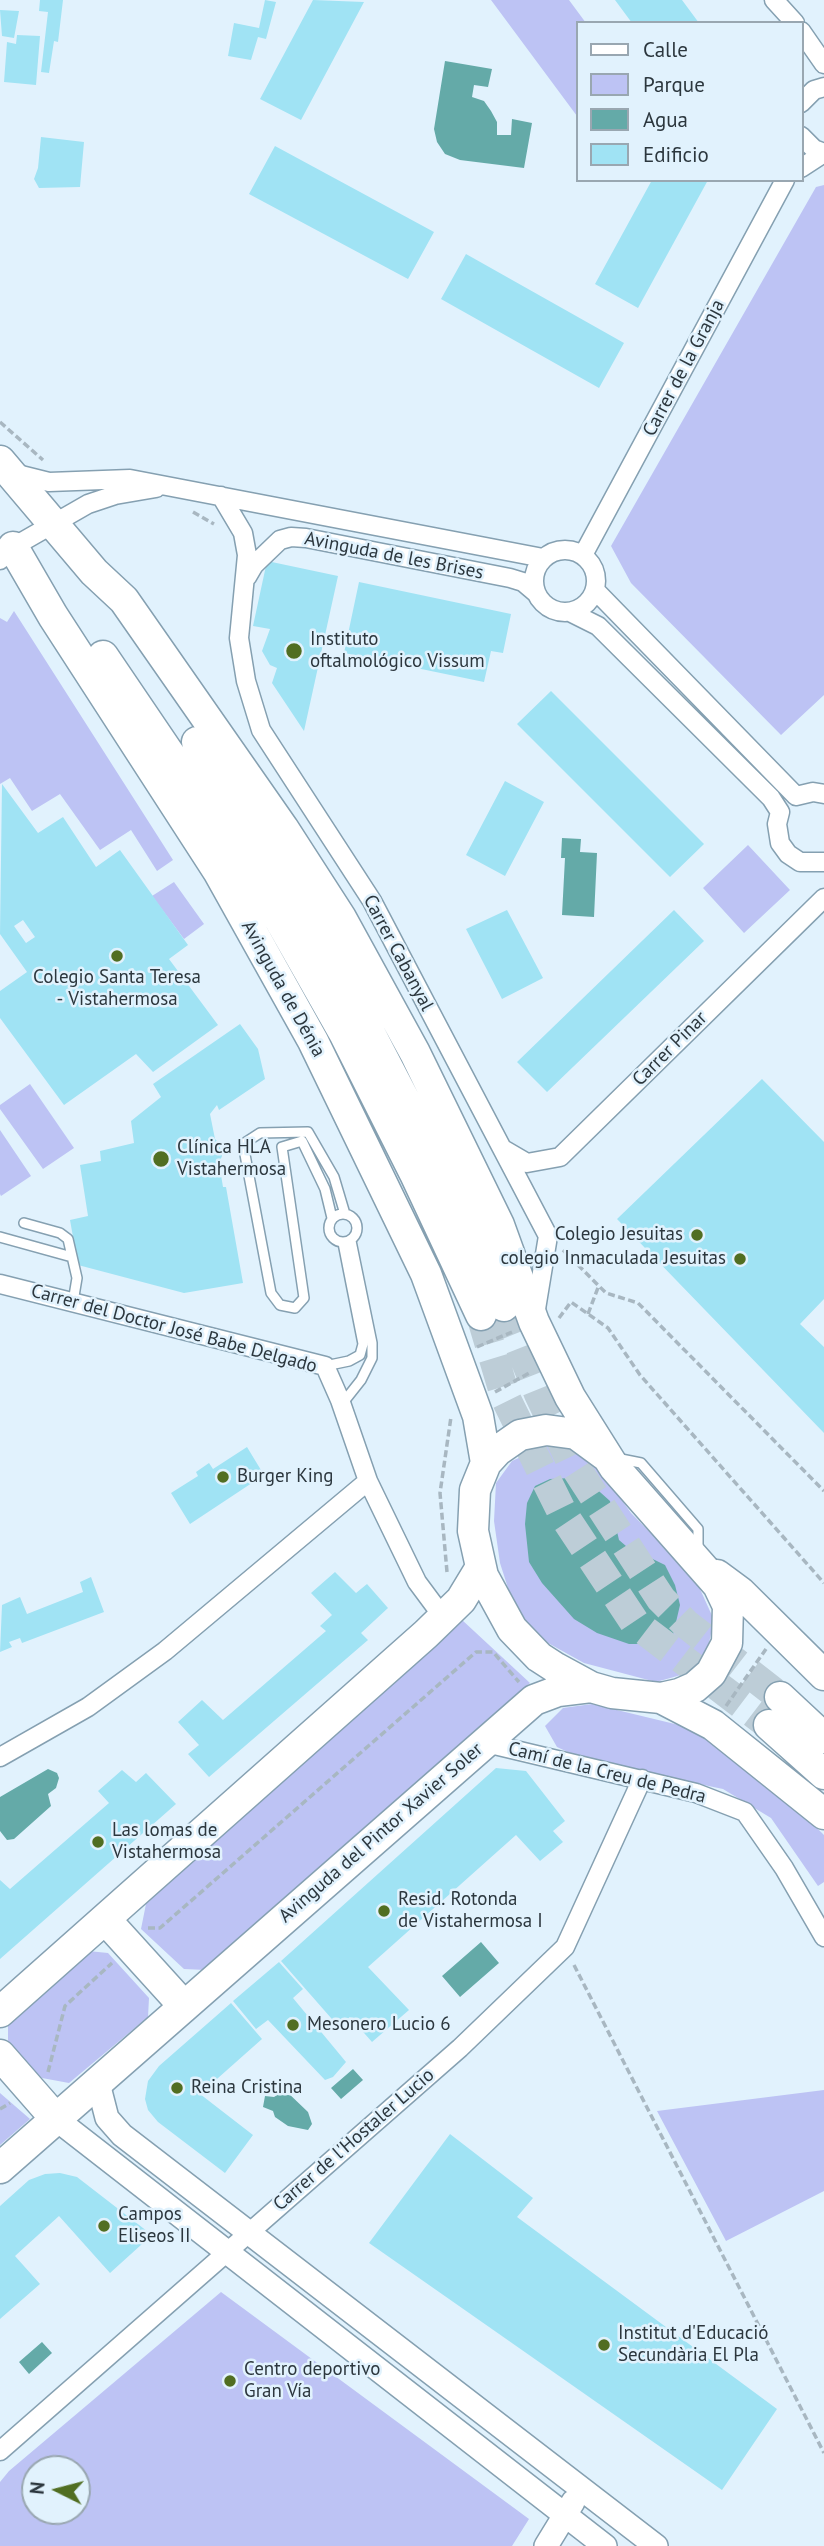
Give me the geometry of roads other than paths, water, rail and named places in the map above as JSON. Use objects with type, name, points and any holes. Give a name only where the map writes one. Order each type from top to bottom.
[{"type":"main road","name":"Avinguda de Dénia","points":[[5,466],[94,572],[124,600],[283,828],[341,918],[415,1053],[499,1225],[544,1323],[570,1397],[606,1456],[718,1586],[728,1606],[727,1643],[711,1673],[695,1687],[661,1698],[636,1697],[591,1687],[539,1657],[512,1629],[495,1602],[481,1567],[473,1531],[475,1490],[486,1463],[497,1451],[520,1435],[546,1430],[576,1434],[606,1456]]},
{"type":"main road","name":"Avinguda de Dénia","points":[[4,546],[63,597],[269,901],[344,1033],[415,1174],[493,1311],[421,1129],[285,877],[109,611],[94,572]]},
{"type":"main road","name":"Avinguda de Dénia","points":[[4,546],[53,615],[218,871],[313,1041],[426,1274],[478,1416],[486,1463]]},
{"type":"main road","name":"Avinguda de Dénia","points":[[699,1562],[740,1592],[824,1675]]},
{"type":"main road","points":[[0,2012],[461,1600],[481,1567]]},
{"type":"main road","name":"Avinguda del Pintor Xavier Soler","points":[[0,2168],[534,1700],[558,1691],[591,1687]]},
{"type":"main road","points":[[780,1697],[824,1738]]},
{"type":"main road","name":"Avinguda de Dénia","points":[[661,1698],[713,1725],[824,1814]]},
{"type":"main road","points":[[769,1725],[824,1774]]},
{"type":"main road","points":[[105,1919],[183,2005]]},
{"type":"main road","points":[[0,2055],[56,2119]]},
{"type":"street","points":[[768,0],[779,21]]},
{"type":"street","points":[[774,0],[793,21]]},
{"type":"street","points":[[803,34],[824,64]]},
{"type":"street","points":[[803,101],[814,90],[824,87]]},
{"type":"street","points":[[803,138],[814,149],[824,153]]},
{"type":"street","points":[[803,167],[824,153]]},
{"type":"street","name":"Carrer de la Granja","points":[[583,555],[784,182]]},
{"type":"street","name":"Avinguda de les Brises","points":[[5,466],[49,482],[130,479],[543,558]]},
{"type":"street","name":"Avinguda de les Brises","points":[[4,546],[88,504],[115,495],[162,487]]},
{"type":"street","points":[[221,496],[243,533],[247,555],[242,586]]},
{"type":"street","name":"Avinguda de les Brises","points":[[242,586],[264,553],[280,540],[291,537],[510,578],[523,582],[536,593]]},
{"type":"street","points":[[570,612],[586,605],[595,590],[595,571],[583,555],[562,549],[543,558],[534,575],[536,593],[550,608],[570,612],[598,626],[771,798],[780,812],[777,824],[780,843],[788,854],[800,862],[824,862]]},
{"type":"street","name":"Carrer Cabanyal","points":[[242,586],[239,638],[246,681],[261,730],[372,901],[548,1236],[544,1323]]},
{"type":"street","points":[[595,590],[796,796],[813,792],[824,794]]},
{"type":"street","name":"Carrer Pinar","points":[[503,1149],[527,1163],[560,1157],[824,898]]},
{"type":"street","name":"Carrer del Doctor José Babe Delgado","points":[[0,1284],[325,1366],[342,1405],[368,1480],[417,1582],[443,1616]]},
{"type":"street","points":[[0,1757],[88,1707],[165,1651],[368,1480]]},
{"type":"street","name":"Camí de la Creu de Pedra","points":[[486,1743],[696,1793],[745,1812],[784,1868],[824,1937]]},
{"type":"street","name":"Carrer de l'Hostaler Lucio","points":[[0,2451],[460,2048],[565,1947],[642,1779]]},
{"type":"street","points":[[98,2083],[107,2118],[122,2135],[656,2546]]},
{"type":"street","points":[[56,2119],[605,2546]]},
{"type":"street","points":[[546,2546],[567,2515],[579,2486]]},
{"type":"lane","points":[[308,1132],[334,1177],[345,1214],[356,1223],[357,1233],[347,1242],[331,1236],[328,1227],[332,1218],[325,1189],[302,1140],[282,1147],[304,1298],[295,1308],[279,1305],[271,1293],[243,1144],[260,1133],[308,1132]]},
{"type":"lane","points":[[332,1218],[345,1214]]},
{"type":"lane","points":[[24,1223],[60,1233],[68,1239],[77,1278],[73,1302]]},
{"type":"lane","points":[[0,1237],[72,1257]]},
{"type":"lane","points":[[325,1366],[349,1362],[360,1355],[363,1343],[347,1242]]},
{"type":"lane","points":[[342,1405],[361,1380],[372,1358],[372,1343],[347,1242]]},
{"type":"water","points":[[445,61],[492,69],[488,87],[474,85],[472,97],[484,101],[491,111],[497,122],[497,135],[511,135],[512,119],[532,123],[524,168],[460,160],[445,154],[437,142],[434,129]]},
{"type":"water","points":[[562,838],[581,839],[580,852],[597,853],[594,917],[562,915],[565,858],[561,858]]},
{"type":"water","points":[[571,1478],[591,1484],[610,1501],[619,1540],[665,1565],[675,1585],[680,1605],[673,1635],[653,1644],[629,1644],[597,1633],[574,1619],[542,1583],[529,1562],[525,1524],[527,1503],[535,1486],[550,1479]]},
{"type":"water","points":[[48,1769],[57,1773],[59,1778],[56,1788],[48,1794],[51,1806],[14,1839],[7,1840],[0,1831],[0,1797]]},
{"type":"water","points":[[481,1942],[499,1963],[460,1997],[442,1976]]},
{"type":"water","points":[[353,2069],[363,2080],[341,2099],[331,2088]]},
{"type":"water","points":[[285,2090],[308,2112],[312,2124],[308,2130],[288,2126],[275,2117],[273,2111],[263,2107],[265,2096],[274,2097]]},
{"type":"water","points":[[42,2342],[52,2353],[29,2374],[19,2362]]},
{"type":"tunnel","points":[[504,1306],[539,1394],[570,1459],[661,1599],[686,1624],[780,1697]]},
{"type":"tunnel","points":[[481,1315],[506,1399],[564,1516],[635,1623],[769,1725]]},
{"type":"place","name":"Instituto oftalmológico Vissum","points":[[294,651]]},
{"type":"place","name":"Colegio Santa Teresa - Vistahermosa","points":[[117,956]]},
{"type":"place","name":"Clínica HLA Vistahermosa","points":[[161,1159]]},
{"type":"place","name":"Colegio Jesuitas","points":[[697,1235]]},
{"type":"place","name":"colegio Inmaculada Jesuitas","points":[[740,1259]]},
{"type":"place","name":"Burger King","points":[[223,1477]]},
{"type":"place","name":"Las lomas de Vistahermosa","points":[[98,1842]]},
{"type":"place","name":"Resid. Rotonda de Vistahermosa I","points":[[384,1911]]},
{"type":"place","name":"Mesonero Lucio 6","points":[[293,2025]]},
{"type":"place","name":"Reina Cristina","points":[[177,2088]]},
{"type":"place","name":"Campos Eliseos II","points":[[104,2226]]},
{"type":"place","name":"Institut d'Educació Secundària El Pla","points":[[604,2345]]},
{"type":"place","name":"Centro deportivo Gran Vía","points":[[230,2381]]}]
